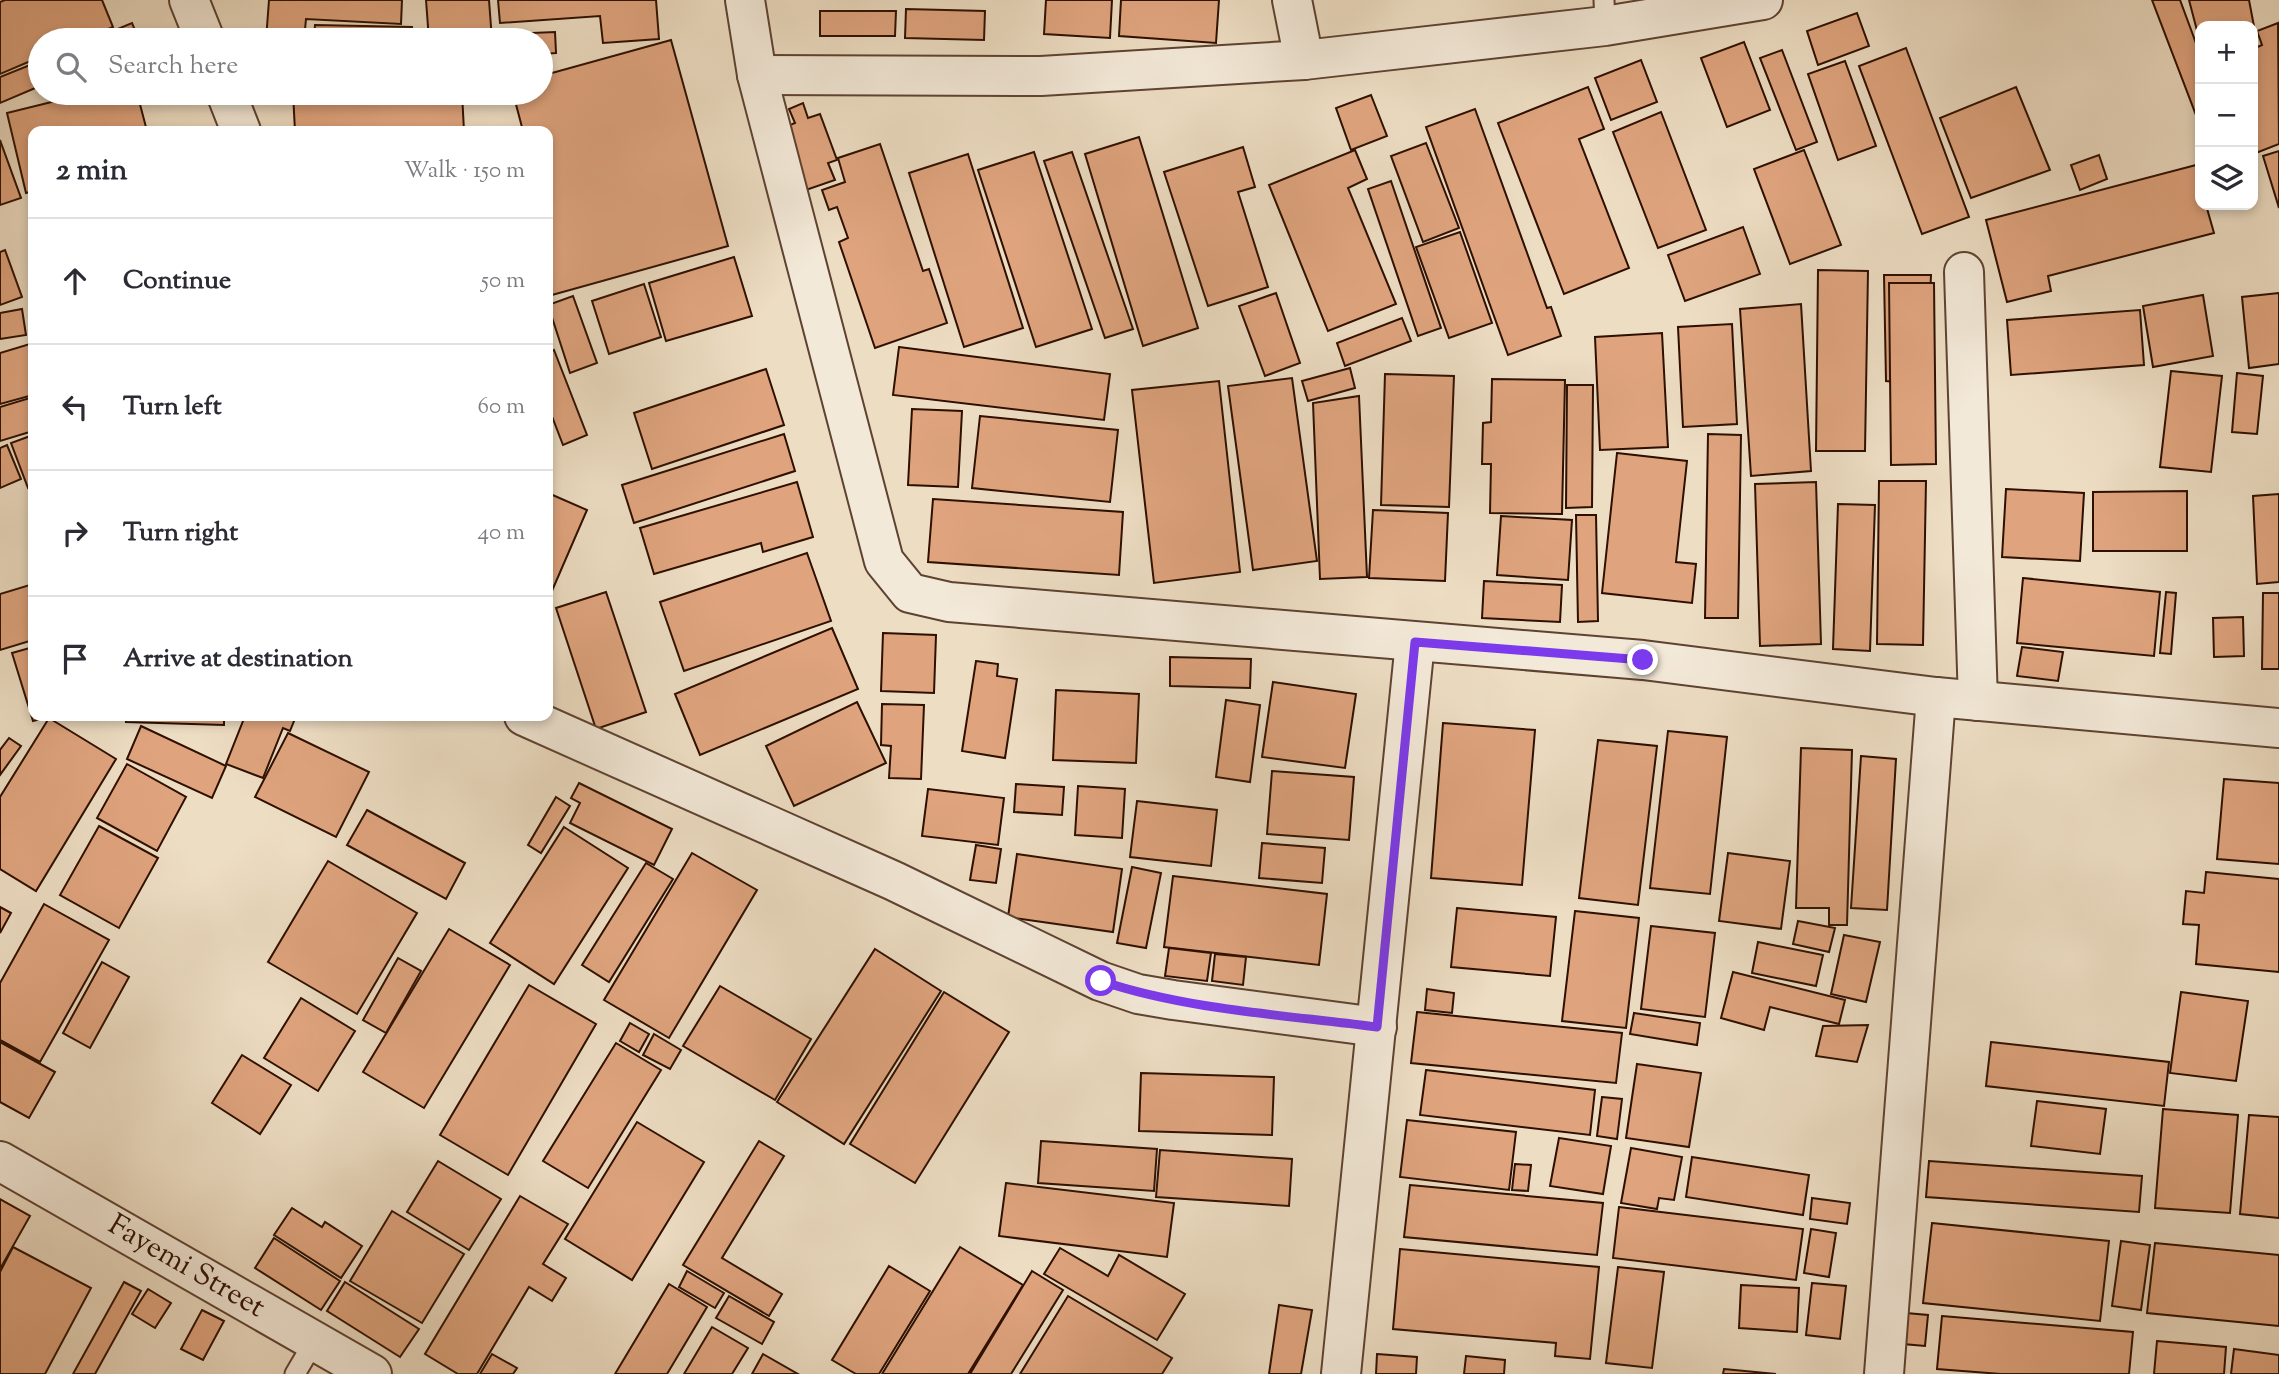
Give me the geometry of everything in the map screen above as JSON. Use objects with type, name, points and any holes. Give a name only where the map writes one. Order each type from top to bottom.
[{"type":"street","points":[[188,0],[200,28]]},
{"type":"street","points":[[745,0],[757,75],[884,561],[910,593],[949,603],[1643,660],[1936,697],[2279,728]]},
{"type":"street","points":[[1292,0],[1304,60]]},
{"type":"street","points":[[757,75],[1041,76],[1304,60],[1605,13],[1763,0]]},
{"type":"street","points":[[231,105],[239,126]]},
{"type":"street","points":[[1964,272],[1978,701]]},
{"type":"street","points":[[1341,1374],[1415,642]]},
{"type":"street","points":[[1884,1374],[1936,697]]},
{"type":"street","points":[[535,721],[894,881],[1101,981],[1138,993],[1173,1000],[1377,1027]]},
{"type":"street","name":"Fayemi Street","points":[[0,1161],[372,1374]]},
{"type":"lane","points":[[295,1374],[315,1340]]},
{"type":"building","points":[[102,0],[113,27],[28,28],[28,62],[0,74],[0,2]]},
{"type":"building","points":[[269,0],[402,0],[401,24],[306,19],[305,28],[267,28]]},
{"type":"building","points":[[426,0],[489,0],[491,28],[428,28]]},
{"type":"building","points":[[498,0],[656,0],[659,39],[603,43],[600,16],[500,23]]},
{"type":"building","points":[[1046,0],[1112,0],[1110,38],[1044,34]]},
{"type":"building","points":[[1121,0],[1219,0],[1216,43],[1119,36]]},
{"type":"building","points":[[2152,0],[2180,0],[2195,40],[2195,112]]},
{"type":"building","points":[[2189,0],[2249,0],[2253,21],[2195,23]]},
{"type":"building","points":[[906,9],[985,11],[984,40],[905,38]]},
{"type":"building","points":[[820,11],[896,11],[895,36],[820,36]]},
{"type":"building","points":[[1857,13],[1869,46],[1818,65],[1807,31]]},
{"type":"building","points":[[132,23],[134,28],[120,28]]},
{"type":"building","points":[[2278,23],[2279,144],[2258,152],[2258,47],[2262,45],[2258,31]]},
{"type":"building","points":[[315,25],[412,27],[412,28],[315,28]]},
{"type":"building","points":[[555,32],[556,53],[553,53]]},
{"type":"building","points":[[671,40],[728,246],[553,295],[553,126],[522,126],[516,105],[553,105],[553,73]]},
{"type":"building","points":[[1744,42],[1770,110],[1727,127],[1701,58]]},
{"type":"building","points":[[1906,48],[1969,217],[1922,234],[1859,66]]},
{"type":"building","points":[[1782,50],[1817,142],[1796,150],[1760,58]]},
{"type":"building","points":[[1641,60],[1657,102],[1611,120],[1595,78]]},
{"type":"building","points":[[1845,61],[1876,146],[1838,160],[1808,74]]},
{"type":"building","points":[[28,66],[28,91],[0,103],[0,77]]},
{"type":"building","points":[[1588,87],[1604,129],[1579,139],[1629,268],[1564,294],[1498,123]]},
{"type":"building","points":[[2016,87],[2050,170],[1971,198],[1940,118]]},
{"type":"building","points":[[1371,95],[1387,136],[1351,150],[1336,108]]},
{"type":"building","points":[[803,103],[808,118],[820,114],[837,160],[828,163],[835,180],[806,190],[783,128],[795,123],[789,109]]},
{"type":"building","points":[[39,105],[140,105],[146,126],[28,126],[26,193],[7,113]]},
{"type":"building","points":[[294,105],[463,105],[464,126],[295,126]]},
{"type":"building","points":[[1475,109],[1547,308],[1551,307],[1561,336],[1508,355],[1426,127]]},
{"type":"building","points":[[1661,112],[1706,230],[1658,248],[1613,132]]},
{"type":"building","points":[[1139,137],[1198,328],[1143,346],[1085,154]]},
{"type":"building","points":[[0,140],[21,198],[0,205]]},
{"type":"building","points":[[1426,143],[1459,228],[1423,242],[1391,156]]},
{"type":"building","points":[[880,144],[923,271],[929,269],[947,323],[875,348],[839,242],[848,238],[837,207],[829,210],[822,190],[845,182],[838,158]]},
{"type":"building","points":[[1243,147],[1255,187],[1238,192],[1268,287],[1208,306],[1164,172]]},
{"type":"building","points":[[1355,150],[1367,179],[1348,188],[1396,304],[1328,331],[1269,185]]},
{"type":"building","points":[[1804,150],[1841,245],[1790,264],[1754,169]]},
{"type":"building","points":[[2279,151],[2279,208],[2263,156]]},
{"type":"building","points":[[1034,152],[1092,329],[1036,347],[978,170]]},
{"type":"building","points":[[1072,152],[1133,329],[1105,338],[1044,161]]},
{"type":"building","points":[[968,154],[1023,328],[964,347],[909,173]]},
{"type":"building","points":[[2099,155],[2107,179],[2080,190],[2071,165]]},
{"type":"building","points":[[2195,165],[2195,210],[2207,210],[2214,233],[2048,276],[2051,291],[2007,302],[1986,220]]},
{"type":"building","points":[[1391,181],[1441,328],[1418,336],[1368,189]]},
{"type":"building","points":[[1743,227],[1760,274],[1685,301],[1668,255]]},
{"type":"building","points":[[1460,232],[1492,323],[1449,338],[1416,247]]},
{"type":"building","points":[[5,250],[22,297],[0,305],[0,252]]},
{"type":"building","points":[[734,257],[752,316],[666,341],[649,283]]},
{"type":"building","points":[[1818,270],[1868,271],[1865,451],[1816,451]]},
{"type":"building","points":[[1884,275],[1931,275],[1926,385],[1886,381]]},
{"type":"building","points":[[1889,283],[1934,283],[1936,464],[1891,465]]},
{"type":"building","points":[[644,284],[661,337],[609,354],[592,301]]},
{"type":"building","points":[[1276,293],[1300,363],[1265,376],[1239,306]]},
{"type":"building","points":[[2279,293],[2279,364],[2249,368],[2242,297]]},
{"type":"building","points":[[2203,295],[2213,356],[2153,367],[2143,306]]},
{"type":"building","points":[[573,296],[597,363],[570,373],[553,320],[553,303]]},
{"type":"building","points":[[1801,304],[1811,471],[1751,476],[1740,309]]},
{"type":"building","points":[[22,309],[26,335],[0,339],[0,313]]},
{"type":"building","points":[[2140,310],[2144,365],[2011,375],[2007,320]]},
{"type":"building","points":[[1402,318],[1411,341],[1345,366],[1337,343]]},
{"type":"building","points":[[1732,324],[1737,424],[1683,427],[1678,327]]},
{"type":"building","points":[[1662,333],[1668,447],[1600,450],[1595,337]]},
{"type":"building","points":[[28,345],[28,396],[0,404],[0,353]]},
{"type":"building","points":[[899,347],[1110,374],[1104,420],[893,395]]},
{"type":"building","points":[[553,350],[587,435],[563,445],[553,419]]},
{"type":"building","points":[[1350,368],[1355,388],[1308,401],[1302,381]]},
{"type":"building","points":[[766,369],[784,425],[652,469],[634,413]]},
{"type":"building","points":[[2171,371],[2222,376],[2211,472],[2160,467]]},
{"type":"building","points":[[2237,373],[2263,376],[2257,434],[2232,432]]},
{"type":"building","points":[[1385,374],[1454,376],[1449,507],[1381,505]]},
{"type":"building","points":[[1292,378],[1317,561],[1253,570],[1228,386]]},
{"type":"building","points":[[1492,379],[1565,380],[1562,514],[1490,513],[1491,464],[1482,464],[1483,423],[1491,422]]},
{"type":"building","points":[[1219,381],[1240,572],[1154,583],[1132,390]]},
{"type":"building","points":[[1567,385],[1593,385],[1592,507],[1566,508]]},
{"type":"building","points":[[1359,396],[1367,577],[1320,579],[1313,403]]},
{"type":"building","points":[[28,399],[28,433],[0,441],[0,407]]},
{"type":"building","points":[[912,409],[962,411],[958,487],[908,485]]},
{"type":"building","points":[[980,416],[1118,430],[1110,502],[972,488]]},
{"type":"building","points":[[784,434],[795,471],[634,523],[622,485]]},
{"type":"building","points":[[1708,434],[1741,435],[1738,618],[1705,618]]},
{"type":"building","points":[[28,437],[28,488],[11,443]]},
{"type":"building","points":[[7,445],[21,479],[0,488],[0,448]]},
{"type":"building","points":[[1617,453],[1687,461],[1676,562],[1696,564],[1692,603],[1602,593]]},
{"type":"building","points":[[1879,481],[1926,481],[1923,645],[1877,644]]},
{"type":"building","points":[[797,482],[813,537],[763,552],[761,543],[654,574],[640,528]]},
{"type":"building","points":[[1816,482],[1821,644],[1760,646],[1755,484]]},
{"type":"building","points":[[2006,489],[2084,493],[2080,561],[2002,557]]},
{"type":"building","points":[[2187,491],[2187,551],[2093,551],[2093,492]]},
{"type":"building","points":[[2279,494],[2279,582],[2257,584],[2253,496]]},
{"type":"building","points":[[553,495],[587,510],[553,588]]},
{"type":"building","points":[[933,499],[1123,512],[1119,575],[928,562]]},
{"type":"building","points":[[1838,504],[1875,505],[1870,651],[1833,649]]},
{"type":"building","points":[[1373,510],[1448,513],[1445,581],[1369,578]]},
{"type":"building","points":[[1576,515],[1596,515],[1598,621],[1578,622]]},
{"type":"building","points":[[1501,516],[1572,520],[1568,580],[1497,575]]},
{"type":"building","points":[[807,553],[831,621],[684,671],[660,602]]},
{"type":"building","points":[[2023,578],[2160,592],[2154,656],[2017,643]]},
{"type":"building","points":[[1484,581],[1562,585],[1560,622],[1482,618]]},
{"type":"building","points":[[28,586],[28,642],[0,650],[0,594]]},
{"type":"building","points":[[606,592],[646,712],[596,729],[556,608]]},
{"type":"building","points":[[2166,592],[2176,593],[2171,654],[2160,653]]},
{"type":"building","points":[[2263,593],[2279,593],[2279,669],[2262,669]]},
{"type":"building","points":[[2243,617],[2244,656],[2214,657],[2213,618]]},
{"type":"building","points":[[832,628],[858,689],[700,755],[675,694]]},
{"type":"building","points":[[883,633],[936,635],[934,693],[881,691]]},
{"type":"building","points":[[2022,647],[2063,652],[2058,681],[2017,676]]},
{"type":"building","points":[[28,648],[28,705],[12,653]]},
{"type":"building","points":[[1170,657],[1251,659],[1250,688],[1170,686]]},
{"type":"building","points":[[976,661],[998,664],[997,676],[1017,679],[1005,758],[962,751]]},
{"type":"building","points":[[1273,682],[1356,694],[1345,768],[1262,757]]},
{"type":"building","points":[[1056,690],[1139,694],[1136,763],[1053,760]]},
{"type":"building","points":[[1226,700],[1260,705],[1250,782],[1216,777]]},
{"type":"building","points":[[857,702],[886,763],[794,806],[766,746]]},
{"type":"building","points":[[882,704],[924,705],[921,779],[889,778],[891,746],[881,745]]},
{"type":"building","points":[[47,721],[54,721],[116,759],[36,891],[0,869],[0,797]]},
{"type":"building","points":[[224,721],[224,725],[126,722]]},
{"type":"building","points":[[243,721],[294,721],[290,731],[283,728],[263,778],[226,764]]},
{"type":"building","points":[[1443,723],[1535,730],[1522,885],[1431,878]]},
{"type":"building","points":[[141,726],[226,766],[212,798],[127,759]]},
{"type":"building","points":[[1668,731],[1727,737],[1710,894],[1650,888]]},
{"type":"building","points":[[288,733],[369,772],[336,837],[255,797]]},
{"type":"building","points":[[9,738],[21,746],[0,775],[0,750]]},
{"type":"building","points":[[1598,740],[1657,746],[1638,905],[1579,898]]},
{"type":"building","points":[[1801,748],[1852,750],[1847,925],[1829,925],[1829,908],[1796,908]]},
{"type":"building","points":[[1861,756],[1896,759],[1887,910],[1851,908]]},
{"type":"building","points":[[127,764],[186,797],[157,851],[97,818]]},
{"type":"building","points":[[1272,771],[1354,777],[1349,840],[1267,834]]},
{"type":"building","points":[[2224,779],[2279,783],[2279,864],[2217,859]]},
{"type":"building","points":[[579,783],[672,829],[654,865],[570,823],[580,803],[571,798]]},
{"type":"building","points":[[1016,784],[1064,787],[1062,815],[1014,812]]},
{"type":"building","points":[[1078,786],[1125,789],[1122,838],[1075,835]]},
{"type":"building","points":[[928,789],[1004,798],[998,845],[922,836]]},
{"type":"building","points":[[556,797],[570,806],[541,853],[528,845]]},
{"type":"building","points":[[1137,801],[1217,810],[1211,866],[1130,857]]},
{"type":"building","points":[[367,810],[465,863],[446,899],[347,845]]},
{"type":"building","points":[[99,826],[158,858],[119,928],[60,895]]},
{"type":"building","points":[[564,827],[628,868],[554,984],[490,943]]},
{"type":"building","points":[[1262,843],[1325,848],[1322,883],[1259,878]]},
{"type":"building","points":[[976,845],[1001,849],[996,883],[970,880]]},
{"type":"building","points":[[692,853],[757,890],[669,1038],[604,1000]]},
{"type":"building","points":[[1728,853],[1790,861],[1781,929],[1719,921]]},
{"type":"building","points":[[1017,854],[1122,869],[1113,932],[1008,917]]},
{"type":"building","points":[[328,861],[417,913],[357,1014],[268,962]]},
{"type":"building","points":[[646,863],[673,879],[609,982],[582,965]]},
{"type":"building","points":[[1132,867],[1161,873],[1146,948],[1117,943]]},
{"type":"building","points":[[2206,872],[2279,879],[2279,972],[2196,964],[2199,925],[2183,924],[2186,891],[2204,893]]},
{"type":"building","points":[[1173,876],[1327,894],[1319,965],[1164,947]]},
{"type":"building","points":[[44,904],[109,940],[40,1062],[0,1040],[0,983]]},
{"type":"building","points":[[0,907],[11,913],[0,933]]},
{"type":"building","points":[[1457,908],[1556,917],[1550,976],[1451,967]]},
{"type":"building","points":[[1575,911],[1639,918],[1626,1028],[1562,1021]]},
{"type":"building","points":[[1798,921],[1835,928],[1829,952],[1793,944]]},
{"type":"building","points":[[1651,926],[1715,933],[1705,1017],[1641,1009]]},
{"type":"building","points":[[449,929],[510,965],[424,1108],[363,1072]]},
{"type":"building","points":[[1844,935],[1880,942],[1866,1002],[1831,994]]},
{"type":"building","points":[[1758,942],[1823,955],[1816,986],[1752,973]]},
{"type":"building","points":[[1169,948],[1211,953],[1207,981],[1165,976]]},
{"type":"building","points":[[875,949],[941,991],[844,1144],[777,1102]]},
{"type":"building","points":[[1215,954],[1246,957],[1243,985],[1212,981]]},
{"type":"building","points":[[398,958],[421,971],[386,1033],[363,1020]]},
{"type":"building","points":[[102,962],[129,977],[90,1048],[63,1033]]},
{"type":"building","points":[[1733,972],[1845,1000],[1839,1024],[1770,1007],[1764,1030],[1721,1018]]},
{"type":"building","points":[[529,985],[596,1024],[508,1175],[440,1135]]},
{"type":"building","points":[[720,986],[811,1039],[775,1100],[683,1046]]},
{"type":"building","points":[[1427,989],[1454,993],[1452,1013],[1425,1010]]},
{"type":"building","points":[[944,992],[1009,1032],[915,1183],[850,1144]]},
{"type":"building","points":[[2181,992],[2248,1001],[2236,1081],[2170,1073]]},
{"type":"building","points":[[301,998],[355,1031],[318,1091],[264,1058]]},
{"type":"building","points":[[1417,1012],[1622,1033],[1616,1083],[1411,1063]]},
{"type":"building","points":[[1634,1013],[1700,1023],[1697,1045],[1630,1034]]},
{"type":"building","points":[[630,1023],[649,1034],[639,1052],[620,1041]]},
{"type":"building","points":[[1868,1025],[1857,1062],[1816,1056],[1823,1026]]},
{"type":"building","points":[[654,1034],[681,1050],[670,1069],[643,1055]]},
{"type":"building","points":[[0,1042],[55,1072],[29,1118],[0,1102]]},
{"type":"building","points":[[1991,1042],[2169,1062],[2164,1106],[1986,1086]]},
{"type":"building","points":[[616,1043],[661,1070],[588,1188],[543,1161]]},
{"type":"building","points":[[242,1055],[291,1085],[260,1134],[212,1103]]},
{"type":"building","points":[[1637,1064],[1701,1073],[1689,1147],[1626,1138]]},
{"type":"building","points":[[1426,1070],[1595,1090],[1590,1135],[1420,1115]]},
{"type":"building","points":[[1141,1073],[1274,1077],[1272,1135],[1139,1131]]},
{"type":"building","points":[[1602,1097],[1622,1099],[1617,1139],[1597,1136]]},
{"type":"building","points":[[2037,1101],[2106,1109],[2100,1154],[2031,1146]]},
{"type":"building","points":[[2163,1109],[2238,1115],[2230,1213],[2155,1208]]},
{"type":"building","points":[[2249,1115],[2279,1117],[2279,1218],[2240,1214]]},
{"type":"building","points":[[1407,1120],[1516,1132],[1509,1190],[1400,1177]]},
{"type":"building","points":[[637,1122],[704,1162],[632,1280],[565,1239]]},
{"type":"building","points":[[1559,1138],[1611,1146],[1603,1194],[1550,1186]]},
{"type":"building","points":[[759,1141],[784,1156],[722,1258],[782,1294],[769,1316],[683,1265]]},
{"type":"building","points":[[1041,1141],[1157,1149],[1154,1191],[1038,1183]]},
{"type":"building","points":[[1631,1148],[1682,1157],[1674,1200],[1659,1198],[1657,1209],[1621,1203]]},
{"type":"building","points":[[1160,1150],[1292,1159],[1289,1206],[1156,1197]]},
{"type":"building","points":[[1692,1157],[1809,1175],[1803,1215],[1686,1197]]},
{"type":"building","points":[[438,1161],[501,1199],[469,1250],[407,1212]]},
{"type":"building","points":[[1929,1161],[2142,1176],[2139,1212],[1926,1197]]},
{"type":"building","points":[[1515,1164],[1531,1165],[1528,1191],[1512,1190]]},
{"type":"building","points":[[1006,1183],[1174,1203],[1167,1257],[999,1236]]},
{"type":"building","points":[[1410,1185],[1603,1203],[1597,1255],[1404,1237]]},
{"type":"building","points":[[520,1196],[568,1224],[543,1264],[566,1278],[552,1301],[529,1287],[477,1374],[458,1374],[425,1354]]},
{"type":"building","points":[[1812,1198],[1850,1203],[1847,1224],[1810,1219]]},
{"type":"building","points":[[0,1199],[30,1216],[0,1269]]},
{"type":"building","points":[[1619,1207],[1803,1229],[1796,1280],[1613,1258]]},
{"type":"building","points":[[292,1208],[322,1227],[325,1222],[362,1246],[341,1278],[274,1235]]},
{"type":"building","points":[[392,1211],[464,1254],[422,1323],[350,1281]]},
{"type":"building","points":[[1932,1223],[2109,1241],[2100,1321],[1923,1303]]},
{"type":"building","points":[[1811,1229],[1836,1233],[1829,1277],[1804,1273]]},
{"type":"building","points":[[274,1238],[340,1281],[321,1310],[255,1268]]},
{"type":"building","points":[[2121,1241],[2150,1245],[2141,1310],[2112,1306]]},
{"type":"building","points":[[2155,1243],[2279,1255],[2279,1326],[2147,1313]]},
{"type":"building","points":[[13,1247],[91,1288],[45,1374],[0,1374],[0,1272]]},
{"type":"building","points":[[960,1247],[1023,1285],[968,1374],[882,1374]]},
{"type":"building","points":[[1060,1248],[1108,1276],[1119,1255],[1185,1294],[1157,1340],[1044,1274]]},
{"type":"building","points":[[1400,1249],[1599,1267],[1590,1359],[1555,1356],[1556,1343],[1393,1329]]},
{"type":"building","points":[[889,1266],[930,1291],[879,1374],[856,1374],[832,1360]]},
{"type":"building","points":[[1618,1267],[1664,1272],[1652,1368],[1606,1363]]},
{"type":"building","points":[[687,1271],[724,1293],[715,1308],[679,1287]]},
{"type":"building","points":[[1032,1271],[1063,1290],[1011,1374],[970,1374]]},
{"type":"building","points":[[124,1282],[141,1291],[95,1374],[73,1374]]},
{"type":"building","points":[[345,1282],[419,1329],[400,1357],[327,1311]]},
{"type":"building","points":[[1812,1283],[1846,1286],[1840,1339],[1806,1335]]},
{"type":"building","points":[[669,1284],[707,1307],[667,1374],[615,1374]]},
{"type":"building","points":[[1741,1285],[1799,1288],[1797,1332],[1739,1328]]},
{"type":"building","points":[[148,1289],[171,1303],[155,1328],[132,1314]]},
{"type":"building","points":[[729,1296],[774,1322],[762,1344],[716,1318]]},
{"type":"building","points":[[1068,1296],[1172,1358],[1162,1374],[1020,1374]]},
{"type":"building","points":[[1279,1305],[1312,1310],[1301,1374],[1269,1374]]},
{"type":"building","points":[[202,1310],[224,1321],[203,1360],[181,1349]]},
{"type":"building","points":[[1906,1313],[1928,1315],[1925,1346],[1903,1344]]},
{"type":"building","points":[[1942,1316],[2133,1332],[2129,1374],[2001,1374],[1937,1369]]},
{"type":"building","points":[[712,1327],[748,1348],[732,1374],[684,1374]]},
{"type":"building","points":[[2157,1341],[2226,1347],[2224,1374],[2154,1374]]},
{"type":"building","points":[[2234,1349],[2279,1355],[2279,1374],[2231,1374]]},
{"type":"building","points":[[492,1354],[517,1368],[513,1374],[480,1374]]},
{"type":"building","points":[[763,1354],[798,1374],[752,1374]]},
{"type":"building","points":[[1377,1354],[1417,1357],[1416,1374],[1376,1374]]},
{"type":"building","points":[[1466,1356],[1505,1360],[1504,1374],[1464,1374]]},
{"type":"building","points":[[1724,1369],[1776,1374],[1723,1374]]},
{"type":"route","points":[[1101,981],[1138,993],[1173,1000],[1377,1027],[1415,642],[1643,660]]}]
